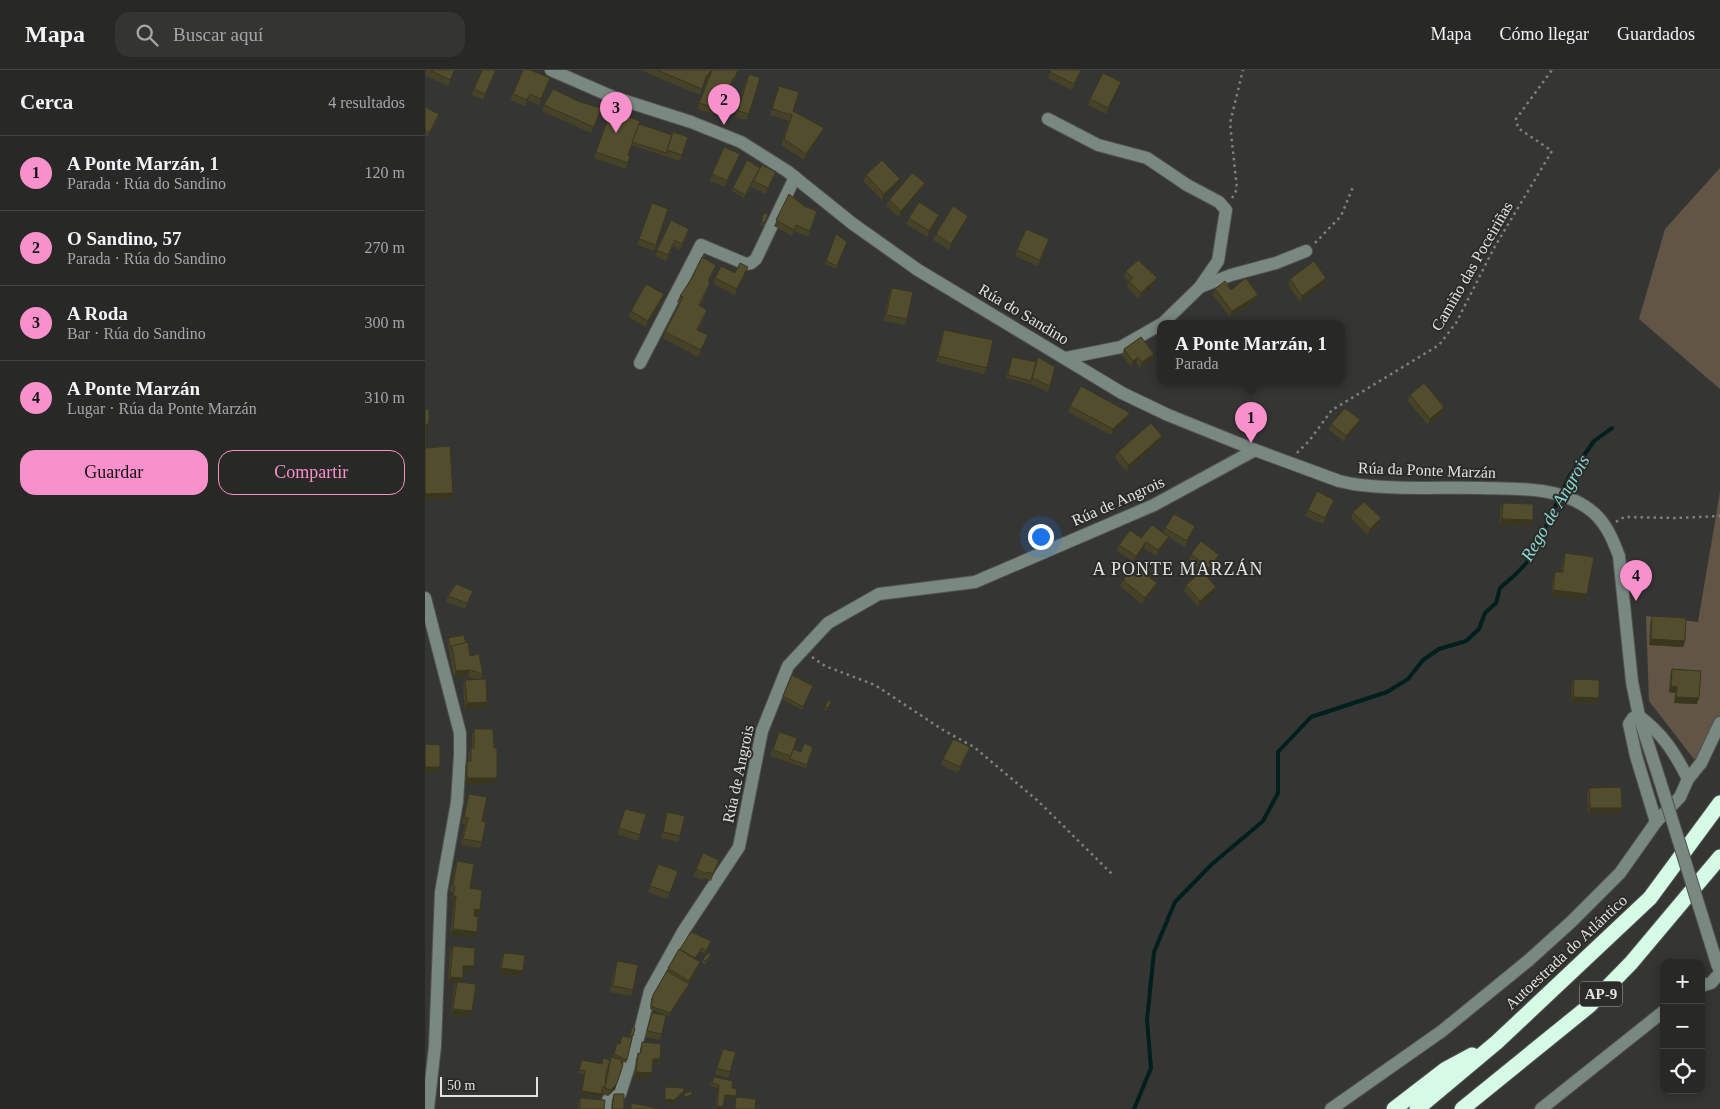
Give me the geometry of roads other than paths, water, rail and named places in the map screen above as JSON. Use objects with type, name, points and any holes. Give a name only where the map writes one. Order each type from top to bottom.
[{"type":"highway","name":"Autoestrada do Atlántico","points":[[1417,1109],[1497,1042],[1650,898],[1720,803]]},
{"type":"highway","name":"AP-9","points":[[1462,1109],[1589,1006],[1631,963],[1720,857]]},
{"type":"highway","points":[[1394,1109],[1447,1069],[1497,1042]]},
{"type":"street","name":"Rúa do Sandino","points":[[551,70],[613,97],[691,122],[741,142],[795,177],[853,224],[917,270],[1122,393],[1168,415],[1255,450]]},
{"type":"street","points":[[1048,119],[1099,145],[1147,158],[1187,185],[1219,202],[1226,210],[1218,261],[1200,287],[1166,320]]},
{"type":"street","points":[[640,363],[701,246],[745,264],[751,263],[756,259],[763,247],[795,177]]},
{"type":"street","points":[[1200,287],[1231,275],[1276,263],[1306,251]]},
{"type":"street","points":[[1066,358],[1121,347],[1157,326]]},
{"type":"street","name":"Rúa da Ponte Marzán","points":[[1255,450],[1339,481],[1365,486],[1544,491],[1579,504],[1593,513],[1607,529],[1614,542],[1621,565],[1630,668],[1639,716]]},
{"type":"street","name":"Rúa de Angrois","points":[[607,1109],[608,1100],[620,1094],[639,1035],[650,990],[684,930],[739,847],[762,731],[788,666],[828,623],[879,594],[975,582],[1154,505],[1255,450]]},
{"type":"street","points":[[425,598],[460,733],[457,802],[441,892],[435,1046],[428,1109]]},
{"type":"street","points":[[1639,716],[1653,727],[1674,752],[1688,779]]},
{"type":"street","points":[[1639,716],[1719,972],[1711,983],[1705,985]]},
{"type":"street","points":[[1639,716],[1633,718],[1629,724],[1636,756],[1656,822]]},
{"type":"street","points":[[1331,1109],[1442,1031],[1529,960],[1571,922],[1620,873],[1656,822],[1680,797],[1688,779],[1701,763],[1720,724]]},
{"type":"street","points":[[1541,1109],[1660,1014]]},
{"type":"waterway","name":"Rego de Angrois","points":[[1134,1109],[1151,1068],[1147,1020],[1154,952],[1175,902],[1211,865],[1263,821],[1278,793],[1278,752],[1311,717],[1387,692],[1408,679],[1423,660],[1439,649],[1466,641],[1479,629],[1485,613],[1496,603],[1500,588],[1531,558],[1569,477],[1594,441],[1612,428]]},
{"type":"place","name":"O Sandino, 57","points":[[724,125]]},
{"type":"place","name":"A Roda","points":[[616,133]]},
{"type":"place","name":"A Ponte Marzán, 1","points":[[1251,443]]},
{"type":"place","name":"A Ponte Marzán","points":[[1636,601]]},
{"type":"district","name":"A PONTE MARZÁN","points":[[1178,569]]}]
